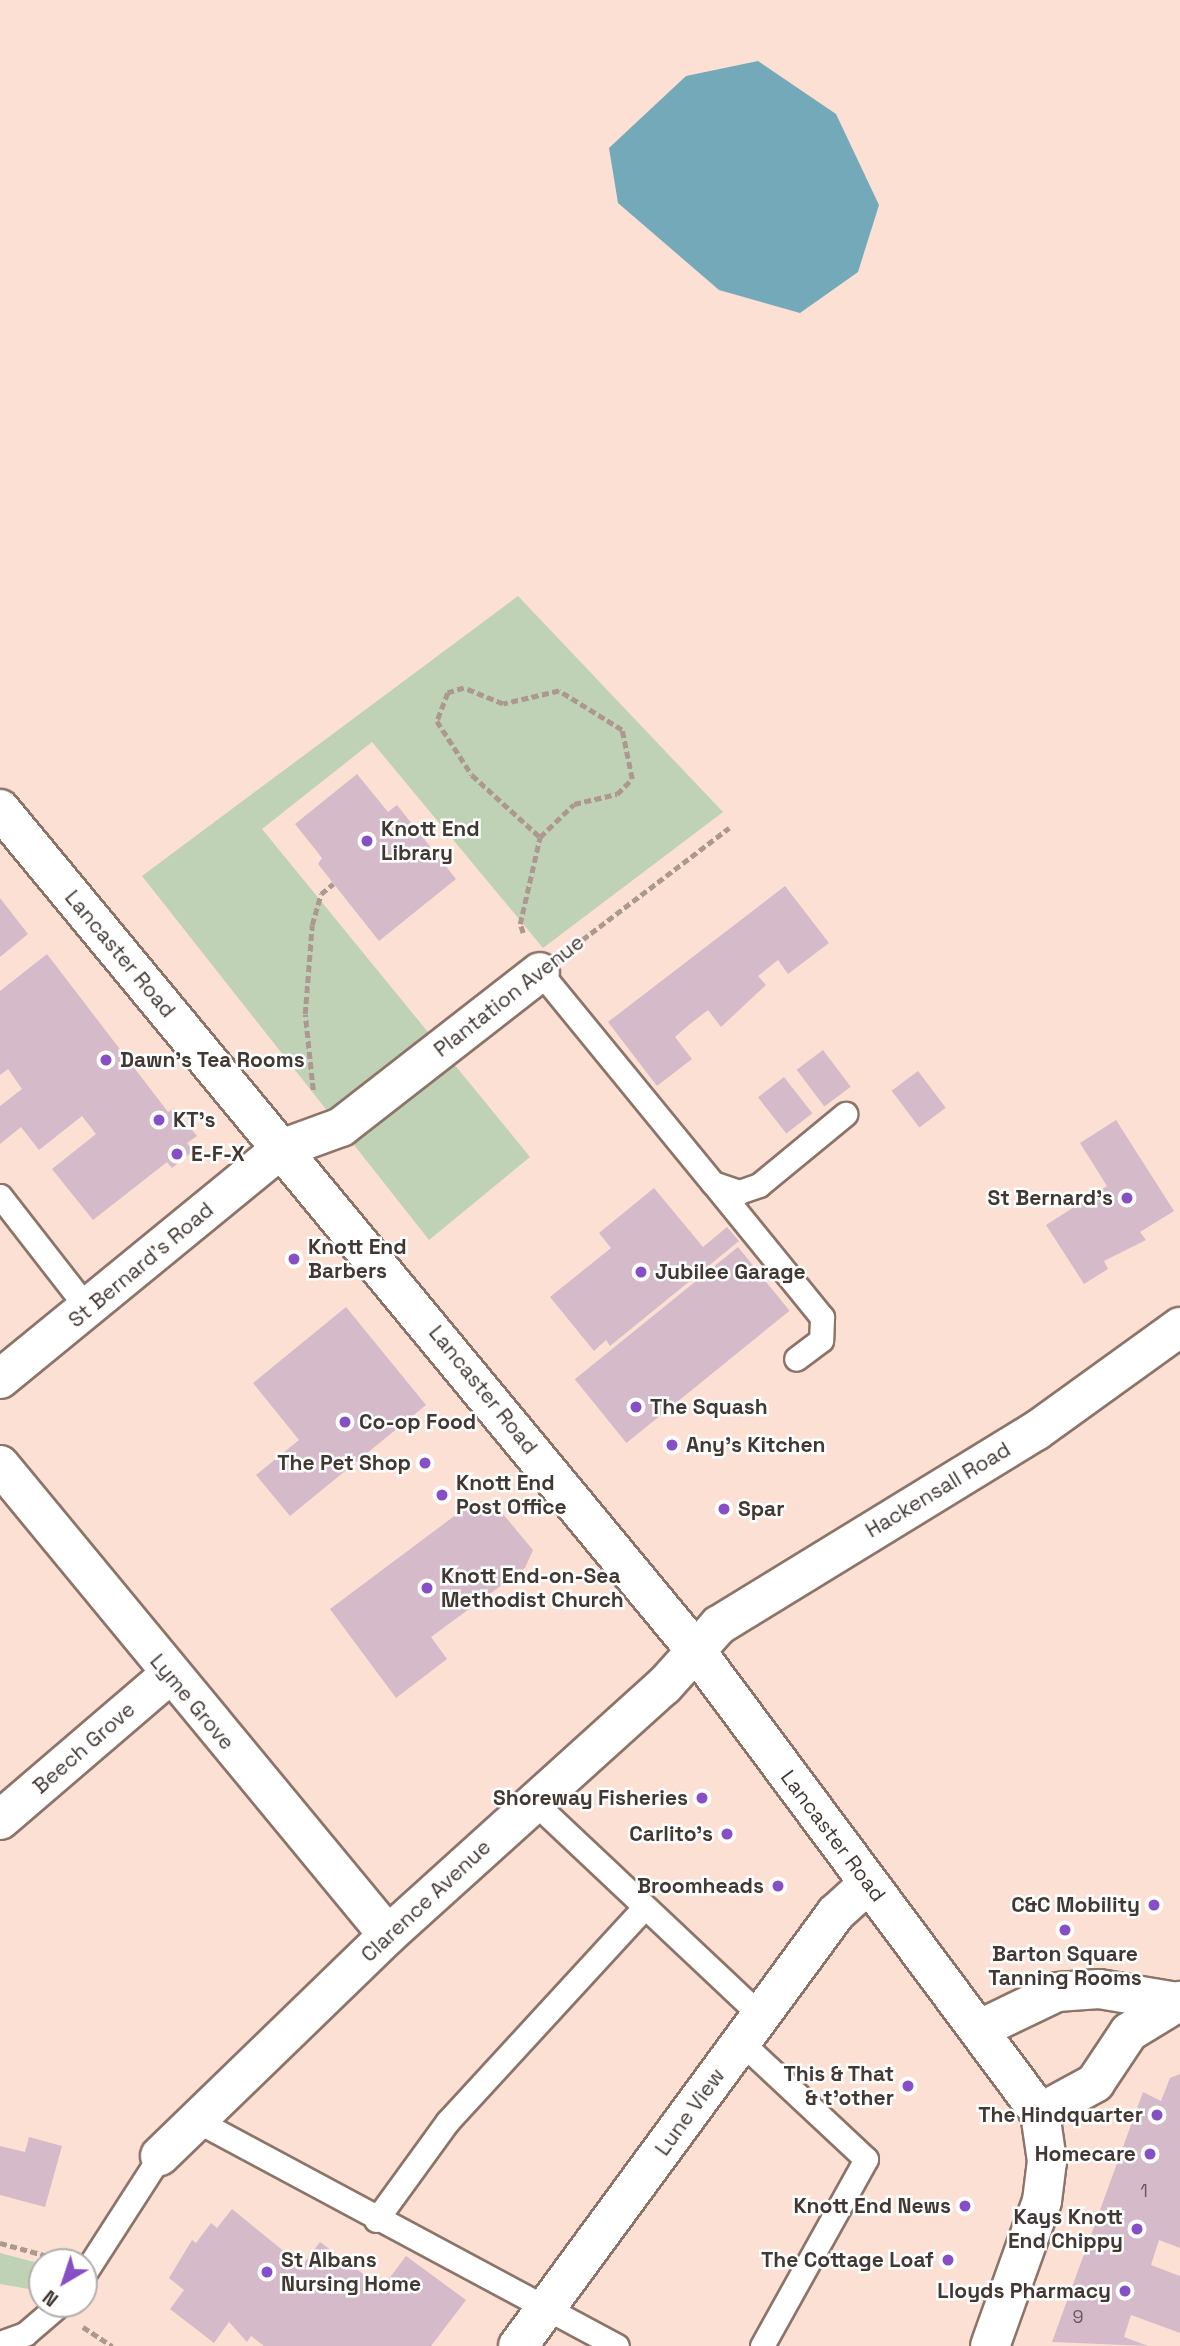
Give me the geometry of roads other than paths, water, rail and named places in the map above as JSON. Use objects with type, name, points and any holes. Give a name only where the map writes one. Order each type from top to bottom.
[{"type":"street","name":"Lancaster Road","points":[[0,809],[696,1651],[1031,2099]]},
{"type":"street","name":"Plantation Avenue","points":[[281,1149],[341,1127],[540,972]]},
{"type":"street","name":"St Bernard's Road","points":[[0,1379],[89,1309],[281,1149]]},
{"type":"street","name":"Hackensall Road","points":[[696,1651],[751,1601],[1035,1431],[1180,1326]]},
{"type":"street","name":"Lyme Grove","points":[[0,1465],[168,1675],[388,1936]]},
{"type":"street","name":"Clarence Avenue","points":[[160,2156],[192,2118],[696,1651]]},
{"type":"street","name":"Beech Grove","points":[[0,1820],[168,1675]]},
{"type":"street","name":"Lune View","points":[[518,2346],[836,1913],[869,1884]]},
{"type":"street","points":[[980,2029],[1057,1992],[1099,1989],[1179,2003]]},
{"type":"street","points":[[990,2346],[1042,2201],[1047,2161],[1031,2099],[1095,2083],[1129,2032],[1179,2003]]},
{"type":"lane","points":[[540,972],[822,1317],[821,1340],[796,1359]]},
{"type":"lane","points":[[713,1183],[739,1192],[759,1185],[845,1114]]},
{"type":"lane","points":[[0,1196],[89,1309]]},
{"type":"lane","points":[[534,1802],[643,1908],[866,2159],[762,2346]]},
{"type":"lane","points":[[376,2220],[448,2121],[643,1908]]},
{"type":"lane","points":[[192,2118],[376,2220],[617,2346]]},
{"type":"lane","points":[[98,2252],[160,2156]]},
{"type":"lane","points":[[0,2343],[25,2334],[44,2318]]},
{"type":"water","points":[[758,61],[836,114],[879,205],[858,272],[800,313],[719,290],[618,203],[609,148],[686,76]]},
{"type":"place","name":"Knott End Library","points":[[367,841]]},
{"type":"place","name":"Dawn's Tea Rooms","points":[[106,1060]]},
{"type":"place","name":"KT's","points":[[159,1120]]},
{"type":"place","name":"E-F-X","points":[[177,1154]]},
{"type":"place","name":"St Bernard's","points":[[1127,1198]]},
{"type":"place","name":"Knott End Barbers","points":[[294,1259]]},
{"type":"place","name":"Jubilee Garage","points":[[641,1272]]},
{"type":"place","name":"The Squash","points":[[636,1407]]},
{"type":"place","name":"Co-op Food","points":[[345,1422]]},
{"type":"place","name":"Any's Kitchen","points":[[672,1445]]},
{"type":"place","name":"The Pet Shop","points":[[425,1463]]},
{"type":"place","name":"Knott End Post Office","points":[[442,1495]]},
{"type":"place","name":"Spar","points":[[724,1509]]},
{"type":"place","name":"Knott End-on-Sea Methodist Church","points":[[427,1588]]},
{"type":"place","name":"Shoreway Fisheries","points":[[702,1798]]},
{"type":"place","name":"Carlito's","points":[[727,1834]]},
{"type":"place","name":"Broomheads","points":[[778,1886]]},
{"type":"place","name":"C&C Mobility","points":[[1154,1905]]},
{"type":"place","name":"Barton Square Tanning Rooms","points":[[1065,1930]]},
{"type":"place","name":"This & That & t'other","points":[[908,2086]]},
{"type":"place","name":"The Hindquarter","points":[[1157,2115]]},
{"type":"place","name":"Homecare","points":[[1150,2154]]},
{"type":"place","name":"Knott End News","points":[[965,2206]]},
{"type":"place","name":"Kays Knott End Chippy","points":[[1137,2229]]},
{"type":"place","name":"The Cottage Loaf","points":[[948,2260]]},
{"type":"place","name":"St Albans Nursing Home","points":[[267,2272]]},
{"type":"place","name":"Lloyds Pharmacy","points":[[1125,2291]]}]
